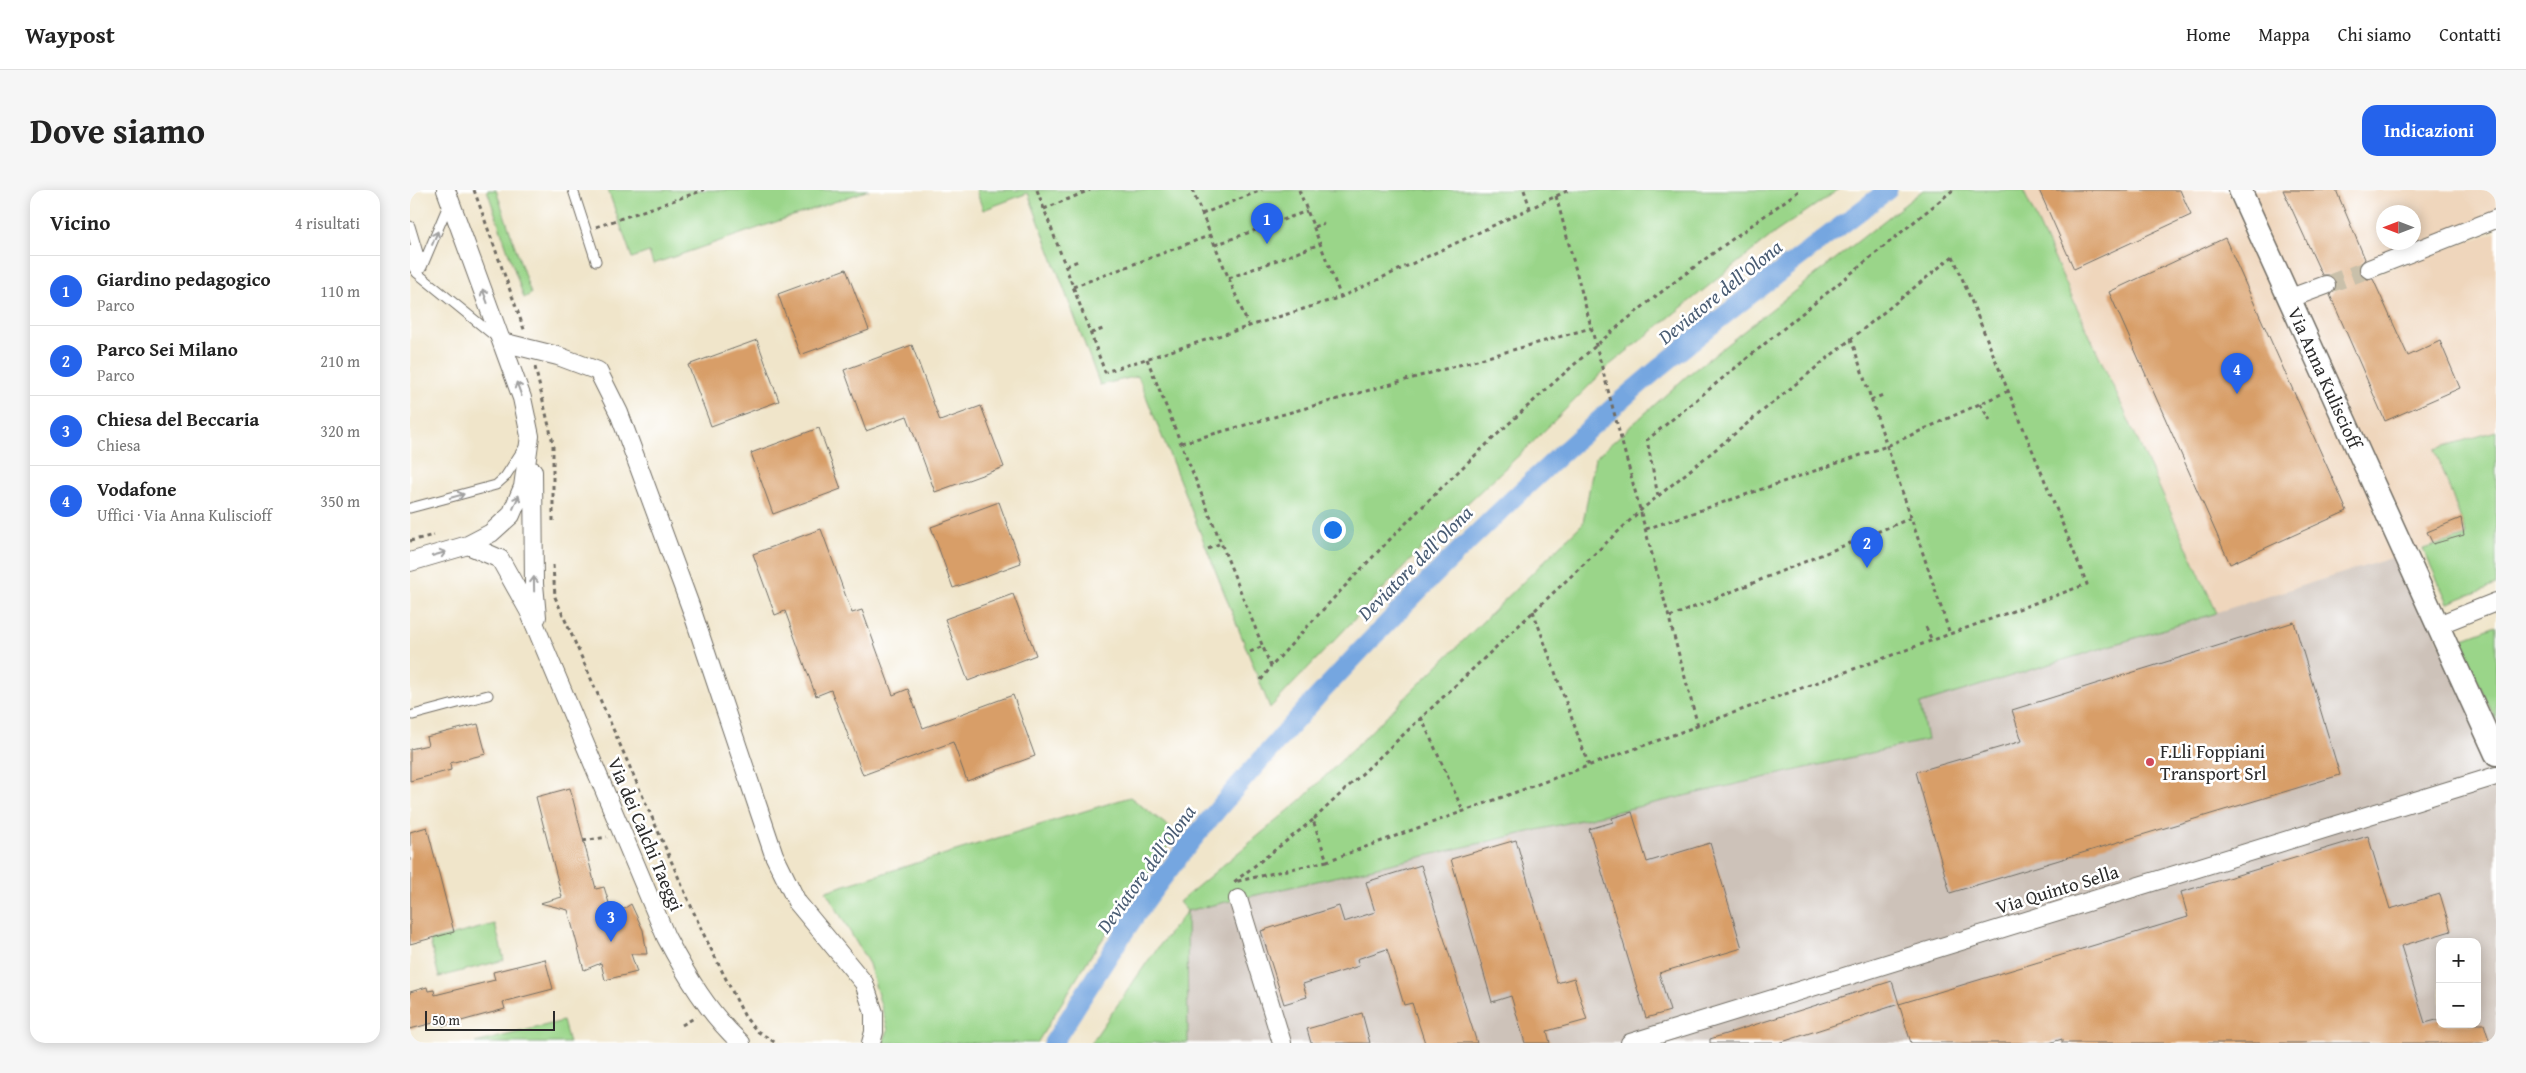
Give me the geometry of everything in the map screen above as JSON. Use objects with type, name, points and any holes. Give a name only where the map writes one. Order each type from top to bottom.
[{"type":"street","name":"Via Anna Kuliscioff","points":[[2240,190],[2496,754]]},
{"type":"street","name":"Via dei Calchi Taeggi","points":[[448,196],[522,398],[530,436],[533,440],[534,591],[539,632]]},
{"type":"street","points":[[2368,269],[2496,219]]},
{"type":"street","points":[[2288,299],[2326,285]]},
{"type":"street","points":[[502,342],[558,356],[598,371],[619,413],[691,608],[774,855],[797,902],[864,983],[871,998],[874,1012],[874,1032],[871,1043]]},
{"type":"street","name":"Via dei Calchi Taeggi","points":[[468,545],[491,533],[511,515],[523,487],[530,436]]},
{"type":"street","points":[[410,562],[468,545]]},
{"type":"street","name":"Via dei Calchi Taeggi","points":[[468,545],[500,559],[539,632],[666,937],[690,979],[719,1021],[738,1042]]},
{"type":"street","points":[[2438,625],[2496,602]]},
{"type":"street","name":"Via Quinto Sella","points":[[1630,1043],[2496,776]]},
{"type":"street","points":[[1238,899],[1282,1043]]},
{"type":"lane","points":[[572,190],[596,261]]},
{"type":"lane","points":[[413,271],[422,267],[448,196]]},
{"type":"lane","points":[[410,226],[419,256],[413,271]]},
{"type":"lane","points":[[410,250],[413,271]]},
{"type":"lane","points":[[410,263],[413,271],[502,342]]},
{"type":"lane","points":[[410,508],[496,485],[513,466],[530,436]]},
{"type":"lane","points":[[410,704],[411,715],[488,695]]},
{"type":"path","points":[[474,190],[529,341]]},
{"type":"path","points":[[586,230],[704,190]]},
{"type":"path","points":[[1037,190],[1106,372],[1341,297],[1569,190]]},
{"type":"path","points":[[1044,209],[1090,190]]},
{"type":"path","points":[[1192,190],[1249,327]]},
{"type":"path","points":[[1202,214],[1262,190]]},
{"type":"path","points":[[1299,190],[1341,297]]},
{"type":"path","points":[[1524,190],[1530,208]]},
{"type":"path","points":[[1261,680],[1335,596],[1437,491],[1596,345],[1682,276],[1800,190]]},
{"type":"path","points":[[1658,496],[1646,440],[1953,190]]},
{"type":"path","points":[[1556,196],[1698,726]]},
{"type":"path","points":[[1215,245],[1308,211]]},
{"type":"path","points":[[1314,227],[1324,223]]},
{"type":"path","points":[[1073,287],[1211,235]]},
{"type":"path","points":[[1229,278],[1320,244]]},
{"type":"path","points":[[1953,256],[2087,584],[1327,861],[1234,882],[1313,820],[1533,611],[1658,496],[1953,256]]},
{"type":"path","points":[[1066,266],[1078,261]]},
{"type":"path","points":[[1181,442],[1591,328]]},
{"type":"path","points":[[1091,333],[1103,329]]},
{"type":"path","points":[[1851,339],[1950,634]]},
{"type":"path","points":[[1147,359],[1271,667]]},
{"type":"path","points":[[533,360],[552,443],[552,526]]},
{"type":"path","points":[[1646,529],[1887,446],[2008,391]]},
{"type":"path","points":[[1871,400],[1885,394]]},
{"type":"path","points":[[1980,404],[1990,420]]},
{"type":"path","points":[[1670,617],[1911,518]]},
{"type":"path","points":[[410,541],[436,535]]},
{"type":"path","points":[[1208,549],[1221,543]]},
{"type":"path","points":[[553,562],[555,597],[702,931],[745,1017],[757,1031],[776,1043]]},
{"type":"path","points":[[1533,611],[1589,766]]},
{"type":"path","points":[[1926,627],[1932,641]]},
{"type":"path","points":[[1250,652],[1263,646]]},
{"type":"path","points":[[1422,717],[1463,811]]},
{"type":"path","points":[[1313,820],[1327,861]]},
{"type":"path","points":[[583,841],[607,837]]},
{"type":"path","points":[[682,1025],[701,1014]]},
{"type":"shaded area","points":[[2023,190],[2228,190],[2284,301],[2401,555],[2217,613]]},
{"type":"shaded area","points":[[2246,190],[2496,190],[2496,214],[2421,243],[2421,205],[2376,205],[2376,250],[2404,250],[2292,294]]},
{"type":"shaded area","points":[[2496,232],[2496,431],[2435,449],[2468,536],[2408,551],[2295,302]]},
{"type":"shaded area","points":[[2401,555],[2496,768],[2496,1043],[1188,1043],[1187,911],[1927,740],[1920,704]]},
{"type":"green space","points":[[487,190],[496,190],[531,294],[524,298]]},
{"type":"green space","points":[[608,190],[869,190],[653,264],[649,252],[632,258]]},
{"type":"green space","points":[[976,190],[1838,190],[1776,232],[1611,364],[1529,446],[1446,523],[1270,708],[1138,376],[1100,385],[1028,193],[983,210]]},
{"type":"green space","points":[[1923,190],[2023,190],[2217,613],[1920,704],[1927,740],[1187,911],[1179,902],[1301,800],[1583,523],[1595,458],[1688,375]]},
{"type":"green space","points":[[2496,431],[2496,585],[2448,603],[2423,549],[2467,536],[2435,449]]},
{"type":"green space","points":[[2496,626],[2496,721],[2459,640]]},
{"type":"green space","points":[[1130,797],[1177,833],[1088,960],[1037,1043],[883,1043],[888,1030],[869,964],[826,891]]},
{"type":"green space","points":[[1187,911],[1188,1043],[1091,1043],[1152,955]]},
{"type":"green space","points":[[495,924],[504,960],[439,977],[430,941]]},
{"type":"green space","points":[[563,1021],[569,1043],[475,1043]]},
{"type":"building","points":[[2039,190],[2180,190],[2191,215],[2074,269]]},
{"type":"building","points":[[2283,190],[2336,190],[2365,259],[2359,267],[2359,273],[2367,279],[2373,279],[2408,356],[2440,341],[2460,388],[2385,421],[2330,295],[2336,287],[2336,281],[2328,275],[2322,275]]},
{"type":"building","points":[[2225,238],[2347,511],[2230,564],[2109,292]]},
{"type":"building","points":[[846,269],[869,330],[800,355],[778,294]]},
{"type":"building","points":[[757,340],[779,401],[711,426],[688,365]]},
{"type":"building","points":[[912,345],[940,421],[981,406],[1004,467],[935,492],[907,416],[866,431],[844,370]]},
{"type":"building","points":[[819,428],[841,489],[773,514],[751,453]]},
{"type":"building","points":[[999,502],[1021,563],[953,588],[931,527]]},
{"type":"building","points":[[2461,518],[2464,535],[2433,544],[2427,532]]},
{"type":"building","points":[[821,529],[852,613],[862,610],[893,695],[908,689],[923,728],[1013,695],[1035,756],[967,781],[953,742],[863,775],[831,690],[816,696],[785,611],[775,615],[753,554]]},
{"type":"building","points":[[1013,594],[1036,655],[968,681],[945,619]]},
{"type":"building","points":[[2294,622],[2340,775],[1950,893],[1916,772],[2022,741],[2012,710]]},
{"type":"building","points":[[478,724],[486,754],[450,763],[451,770],[410,781],[410,749],[428,745],[426,737]]},
{"type":"building","points":[[570,788],[596,889],[604,887],[613,916],[631,904],[643,930],[647,954],[631,954],[637,972],[605,980],[601,963],[584,970],[568,910],[540,903],[562,897],[536,797]]},
{"type":"building","points":[[1632,812],[1647,862],[1710,843],[1742,948],[1659,973],[1670,1011],[1646,1018],[1589,829],[1613,822],[1612,818]]},
{"type":"building","points":[[427,827],[454,932],[410,944],[410,832]]},
{"type":"building","points":[[2368,836],[2390,909],[2440,894],[2451,931],[2401,946],[2425,1023],[2436,1020],[2436,1028],[2481,1028],[2481,1024],[2484,1024],[2490,1043],[2062,1043],[2062,1039],[2049,1043],[1911,1043],[1899,1004],[2188,917],[2181,892]]},
{"type":"building","points":[[1516,840],[1557,983],[1574,978],[1587,1020],[1547,1031],[1550,1043],[1525,1043],[1511,996],[1492,1002],[1451,859]]},
{"type":"building","points":[[1421,865],[1477,1043],[1425,1043],[1412,1003],[1404,1005],[1387,949],[1357,959],[1359,966],[1303,984],[1307,997],[1284,1004],[1261,931],[1339,906],[1344,922],[1375,912],[1366,882]]},
{"type":"building","points":[[545,959],[553,989],[503,1002],[505,1009],[443,1026],[441,1021],[410,1029],[410,992],[427,987],[428,991],[434,990],[435,995],[495,980],[493,972]]},
{"type":"building","points":[[1892,981],[1899,1004],[1779,1043],[1710,1043],[1710,1039]]},
{"type":"building","points":[[1362,1013],[1370,1043],[1311,1043],[1307,1029]]},
{"type":"waterway","name":"Deviatore dell'Olona","points":[[1053,1043],[1129,925],[1194,838],[1295,721],[1389,621],[1463,546],[1618,403],[1717,321],[1888,190]]},
{"type":"tunnel","points":[[2326,285],[2369,269]]},
{"type":"place","name":"Giardino pedagogico","points":[[1267,244]]},
{"type":"place","name":"Vodafone","points":[[2237,394]]},
{"type":"place","name":"Parco Sei Milano","points":[[1867,568]]},
{"type":"place","name":"F.Lli Foppiani Transport Srl","points":[[2150,762]]},
{"type":"place","name":"Chiesa del Beccaria","points":[[611,942]]}]
